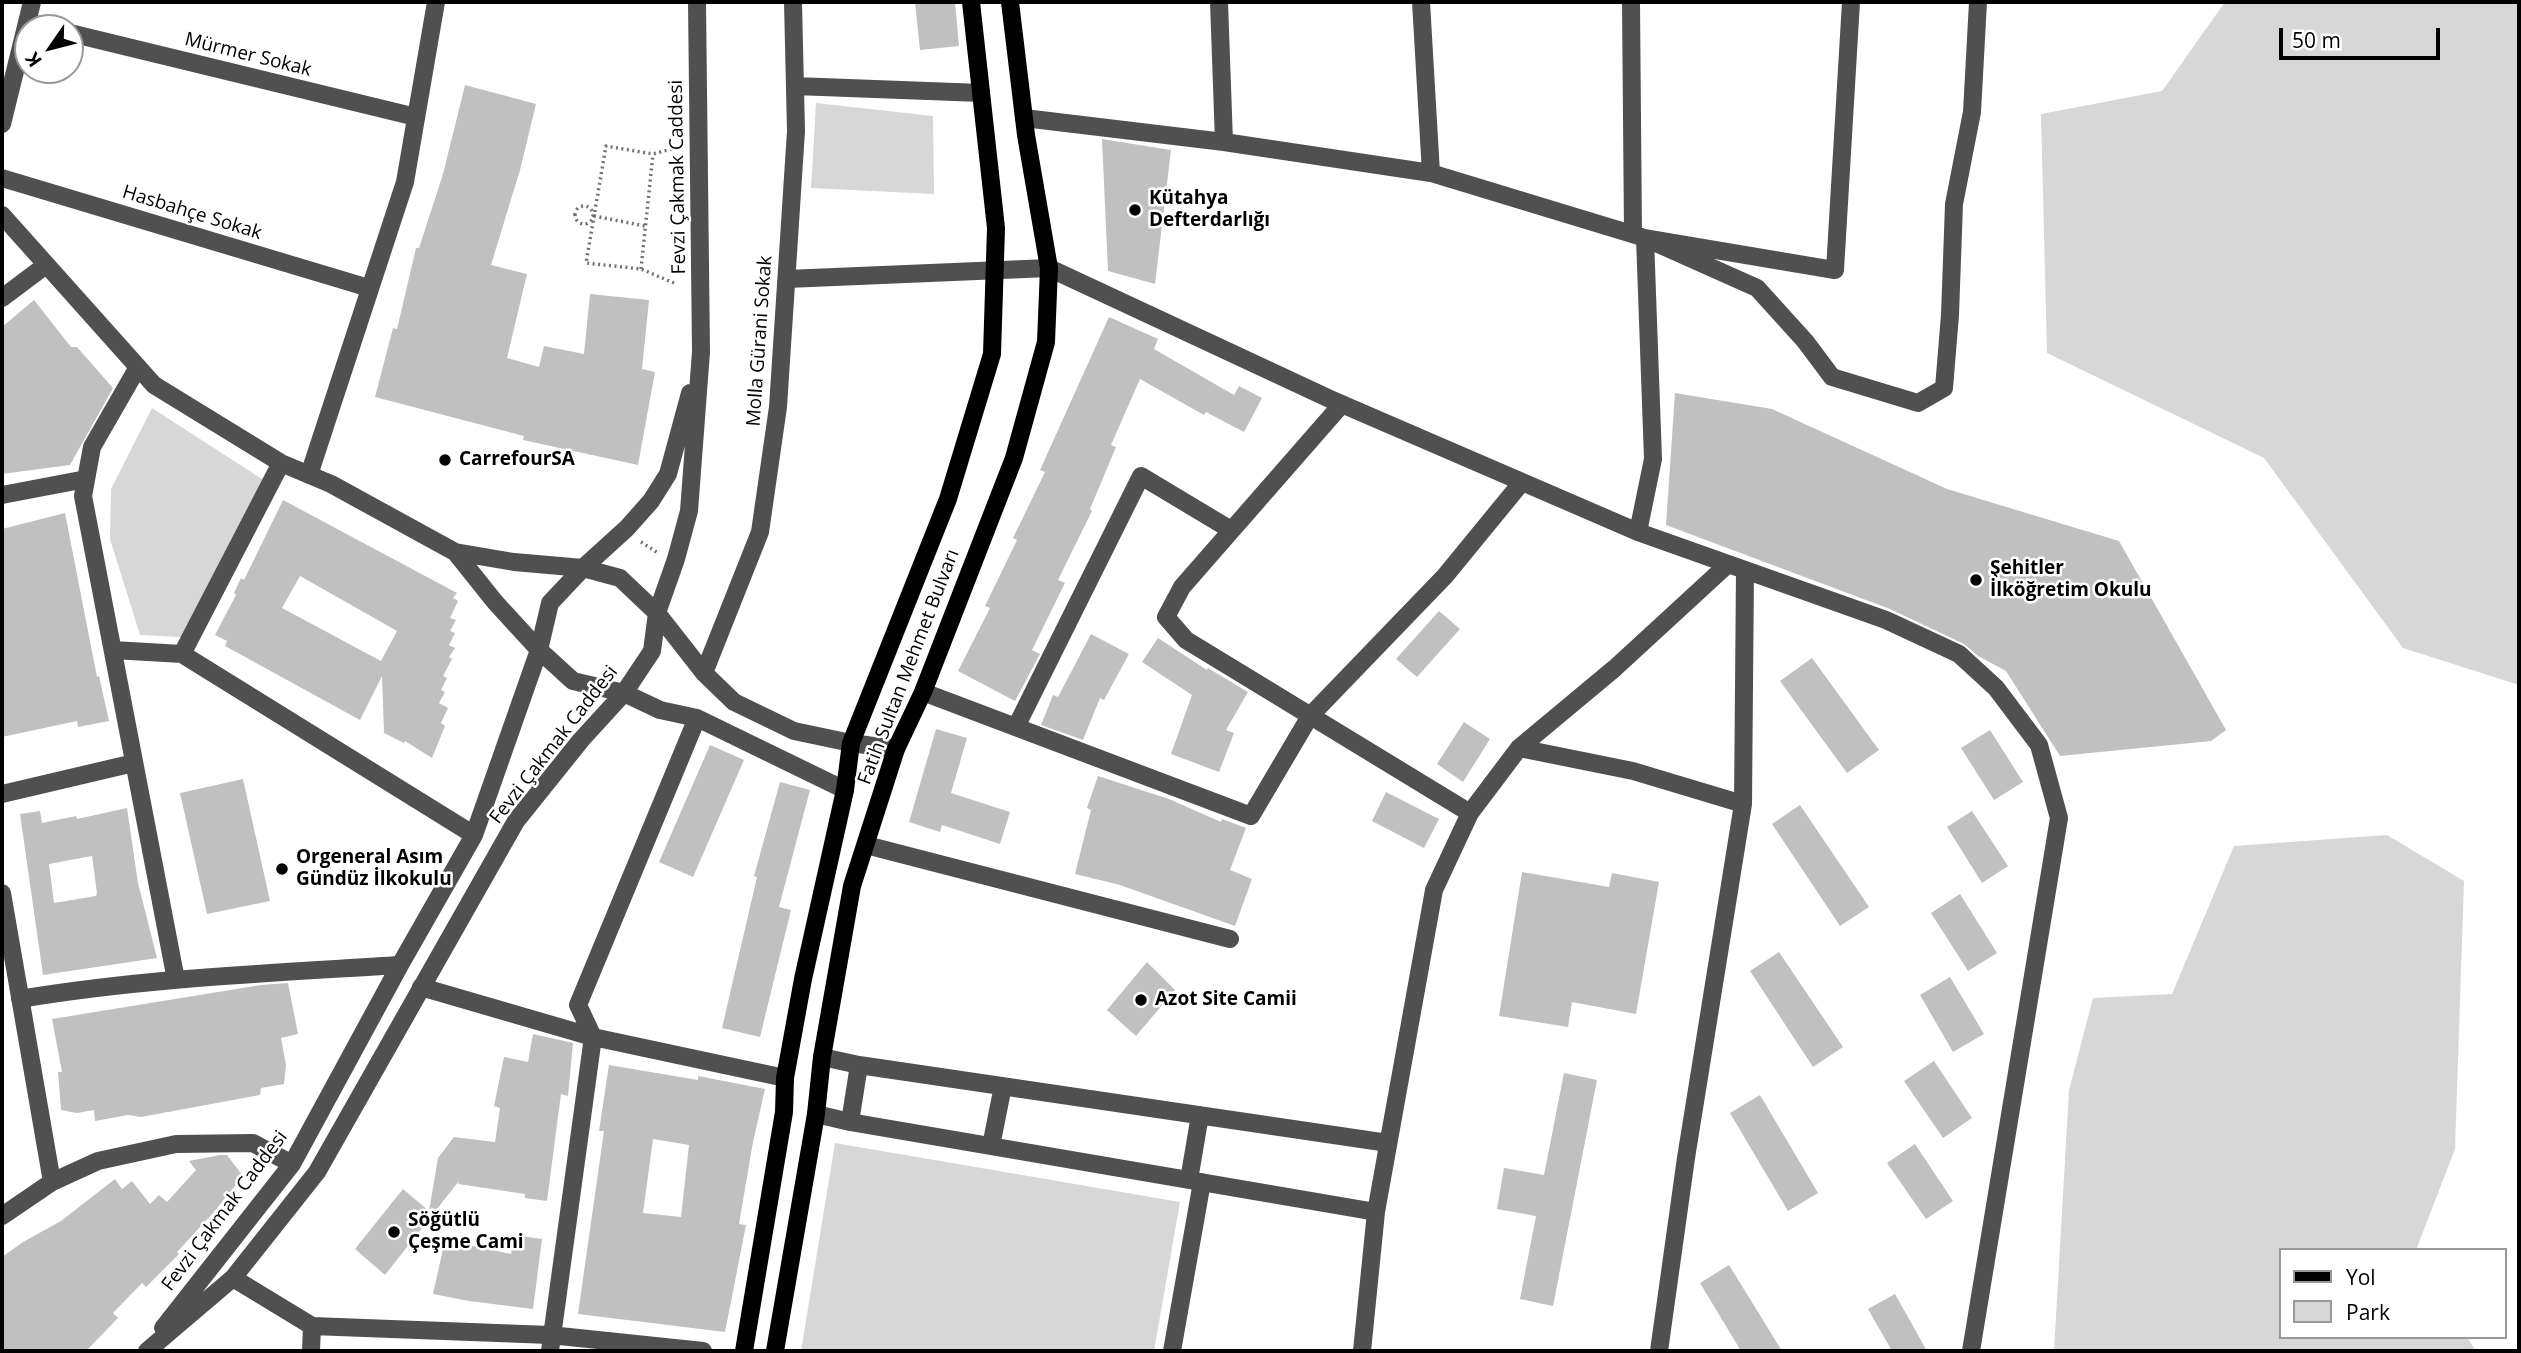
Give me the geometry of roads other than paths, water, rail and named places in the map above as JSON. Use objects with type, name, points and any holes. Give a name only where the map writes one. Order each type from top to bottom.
[{"type":"main road","name":"Fatih Sultan Mehmet Bulvarı","points":[[744,1351],[784,1112],[785,1078],[803,979],[845,790],[851,743],[948,499],[992,354],[996,228],[971,2]]},
{"type":"main road","name":"Fatih Sultan Mehmet Bulvarı","points":[[775,1351],[852,886],[896,748],[923,692],[1014,458],[1046,342],[1049,268],[1024,118],[1010,2]]},
{"type":"main road","points":[[791,1050],[822,1057]]},
{"type":"main road","points":[[784,1112],[816,1114]]},
{"type":"street","points":[[309,475],[405,182],[436,2]]},
{"type":"street","name":"Fevzi Çakmak Caddesi","points":[[146,1351],[233,1278],[317,1172],[516,821],[581,740],[624,693],[652,651],[657,613],[689,511],[701,352],[697,2]]},
{"type":"street","name":"Molla Gürani Sokak","points":[[704,673],[760,532],[779,407],[796,131],[793,2]]},
{"type":"street","points":[[1219,2],[1224,142]]},
{"type":"street","points":[[1421,2],[1431,173]]},
{"type":"street","points":[[1631,2],[1639,236],[1653,459],[1638,531]]},
{"type":"street","points":[[1639,236],[1835,270],[1851,2]]},
{"type":"street","points":[[1024,118],[1224,142],[1431,173],[1639,236],[1757,288],[1805,341],[1832,377],[1918,403],[1944,388],[1954,204],[1972,112],[1978,2]]},
{"type":"street","name":"Mürmer Sokak","points":[[84,36],[416,117]]},
{"type":"street","points":[[2,124],[14,75]]},
{"type":"street","points":[[795,86],[981,93]]},
{"type":"street","name":"Hasbahçe Sokak","points":[[2,178],[369,288]]},
{"type":"street","points":[[2,215],[154,385],[281,463],[331,484],[455,552],[514,562],[583,568],[620,578],[657,613],[704,673],[734,702],[794,731],[851,743],[896,748]]},
{"type":"street","points":[[2,298],[46,265]]},
{"type":"street","points":[[787,279],[1049,268],[1342,404],[1522,482],[1727,565],[1886,620],[1959,654],[1996,688],[2039,745],[2059,818],[1971,1351]]},
{"type":"street","name":"Fevzi Çakmak Caddesi","points":[[146,1351],[292,1164],[474,835],[539,650],[550,603],[627,528],[651,501],[668,474],[701,352]]},
{"type":"street","points":[[138,367],[92,447],[83,496],[176,979]]},
{"type":"street","points":[[1342,404],[1182,587],[1167,617],[1186,640],[1470,813]]},
{"type":"street","points":[[182,654],[281,463]]},
{"type":"street","points":[[1016,727],[1141,476],[1231,530]]},
{"type":"street","points":[[2,495],[86,479]]},
{"type":"street","points":[[923,692],[1251,816],[1310,716],[1445,576],[1522,482]]},
{"type":"street","points":[[455,552],[495,603],[539,650],[573,681],[624,693],[660,710],[697,718],[845,790]]},
{"type":"street","points":[[1362,1351],[1376,1212],[1434,890],[1470,813],[1519,748],[1615,668],[1727,565]]},
{"type":"street","points":[[1658,1351],[1743,804],[1745,570]]},
{"type":"street","points":[[113,650],[182,654],[474,835]]},
{"type":"street","points":[[550,1343],[593,1037],[578,1005],[697,718]]},
{"type":"street","points":[[1519,748],[1633,771],[1743,804]]},
{"type":"street","points":[[2,793],[134,763]]},
{"type":"street","points":[[866,845],[1230,939]]},
{"type":"street","points":[[2,893],[52,1182]]},
{"type":"street","points":[[20,999],[92,987],[176,979],[400,965]]},
{"type":"street","points":[[421,987],[593,1037],[785,1078]]},
{"type":"street","points":[[822,1057],[859,1065],[1388,1143]]},
{"type":"street","points":[[850,1122],[859,1065]]},
{"type":"street","points":[[991,1146],[1003,1086]]},
{"type":"street","points":[[816,1114],[1376,1212]]},
{"type":"street","points":[[1172,1351],[1195,1181],[1200,1115]]},
{"type":"street","points":[[2,1216],[52,1182],[98,1161],[176,1144],[253,1143],[292,1164]]},
{"type":"street","points":[[233,1278],[313,1326],[703,1351]]},
{"type":"street","points":[[311,1351],[313,1326]]},
{"type":"place","name":"Kütahya Defterdarlığı","points":[[1135,210]]},
{"type":"place","name":"CarrefourSA","points":[[445,460]]},
{"type":"place","name":"Şehitler İlköğretim Okulu","points":[[1976,580]]},
{"type":"place","name":"Orgeneral Asım Gündüz İlkokulu","points":[[282,869]]},
{"type":"place","name":"Azot Site Camii","points":[[1141,1000]]},
{"type":"place","name":"Söğütlü Çeşme Cami","points":[[394,1232]]}]
